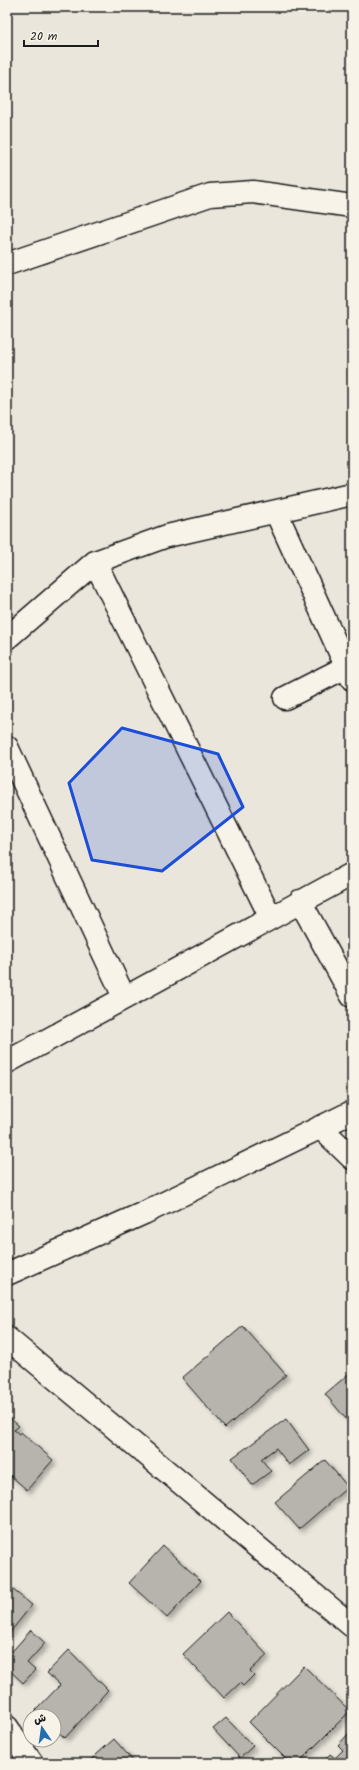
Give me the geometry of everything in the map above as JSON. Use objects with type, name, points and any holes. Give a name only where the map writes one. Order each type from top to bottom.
[{"type":"street","points":[[7,264],[210,195],[253,192],[352,206]]},
{"type":"street","points":[[7,638],[95,562],[166,536],[352,494]]},
{"type":"street","points":[[276,512],[349,673],[285,698]]},
{"type":"street","points":[[95,562],[271,918]]},
{"type":"street","points":[[7,747],[124,997]]},
{"type":"street","points":[[7,1062],[352,874]]},
{"type":"street","points":[[300,901],[352,996]]},
{"type":"street","points":[[7,1274],[144,1213],[352,1112]]},
{"type":"street","points":[[320,1128],[352,1158]]},
{"type":"street","points":[[7,1338],[352,1626]]},
{"type":"street","points":[[7,1727],[32,1763]]},
{"type":"highlighted area","points":[[122,728],[218,754],[243,807],[162,871],[92,860],[69,783]]},
{"type":"building","points":[[243,1326],[286,1375],[225,1428],[182,1378]]},
{"type":"building","points":[[352,1371],[352,1426],[325,1394]]},
{"type":"building","points":[[11,1419],[19,1426],[14,1430],[19,1434],[21,1432],[53,1460],[27,1490],[10,1475],[7,1479],[7,1420],[8,1421]]},
{"type":"building","points":[[286,1419],[309,1450],[289,1465],[276,1448],[261,1459],[271,1471],[252,1485],[232,1458]]},
{"type":"building","points":[[325,1460],[348,1487],[299,1529],[275,1502]]},
{"type":"building","points":[[163,1546],[201,1581],[167,1618],[129,1583]]},
{"type":"building","points":[[7,1585],[32,1605],[7,1636]]},
{"type":"building","points":[[227,1612],[267,1655],[250,1671],[254,1675],[243,1686],[240,1683],[224,1698],[183,1654]]},
{"type":"building","points":[[31,1630],[45,1643],[27,1663],[35,1670],[23,1683],[7,1668],[7,1657]]},
{"type":"building","points":[[69,1650],[108,1690],[65,1738],[62,1735],[62,1708],[38,1708],[60,1685],[47,1673]]},
{"type":"building","points":[[304,1666],[350,1711],[298,1763],[290,1763],[249,1722]]},
{"type":"building","points":[[226,1718],[253,1746],[240,1758],[213,1729]]},
{"type":"building","points":[[352,1730],[352,1763],[322,1763],[330,1754],[335,1758],[343,1750],[338,1745]]},
{"type":"building","points":[[114,1739],[135,1763],[87,1763]]}]
